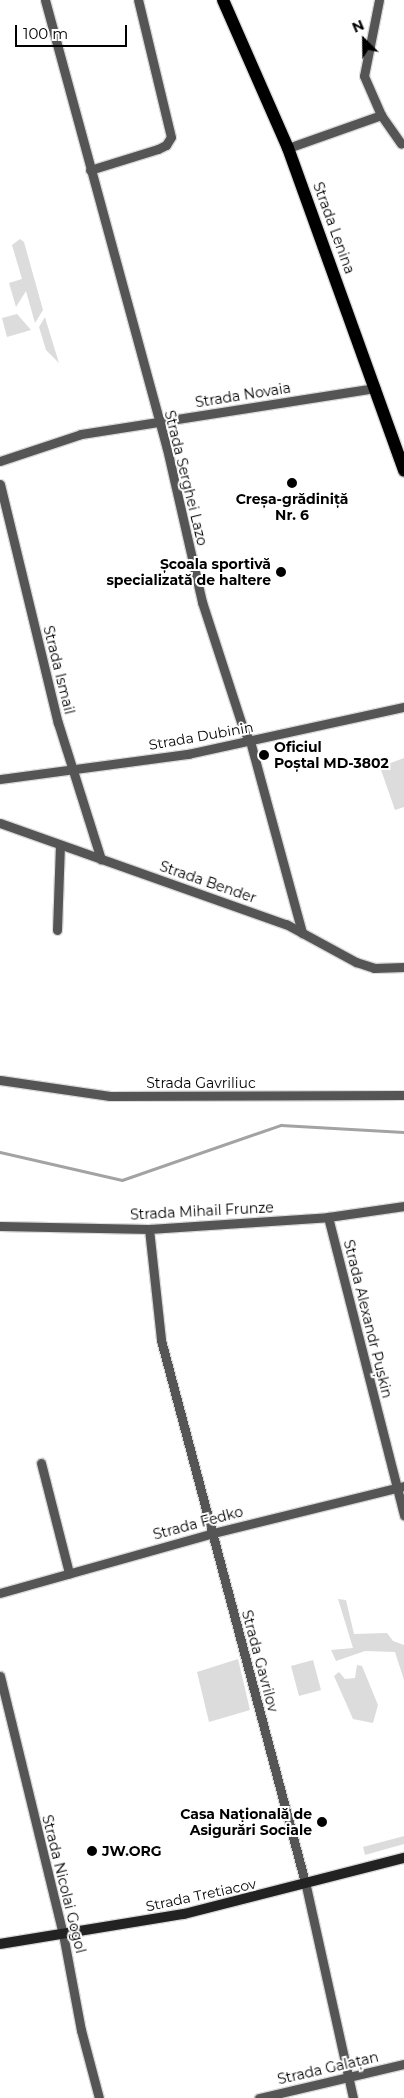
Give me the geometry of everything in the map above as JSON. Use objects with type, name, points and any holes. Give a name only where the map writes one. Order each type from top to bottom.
[{"type":"main road","name":"Strada Lenina","points":[[223,0],[288,148],[375,388],[400,444],[404,472]]},
{"type":"street","name":"Strada Serghei Lazo","points":[[44,0],[159,421],[202,602],[244,731],[250,742],[302,933]]},
{"type":"street","points":[[90,170],[166,145],[171,137],[138,0]]},
{"type":"street","points":[[379,0],[364,69],[381,115],[401,144]]},
{"type":"street","points":[[288,148],[381,115]]},
{"type":"street","name":"Strada Novaia","points":[[0,461],[66,437],[375,388]]},
{"type":"street","name":"Strada Ismail","points":[[0,484],[71,768],[101,860]]},
{"type":"street","name":"Strada Dubinin","points":[[0,779],[71,768],[188,754],[404,707]]},
{"type":"street","name":"Strada Bender","points":[[0,823],[60,846],[270,918],[356,962],[374,968],[404,967]]},
{"type":"street","points":[[57,930],[60,846]]},
{"type":"street","name":"Strada Gavriliuc","points":[[0,1080],[70,1093],[110,1096],[404,1095]]},
{"type":"street","name":"Strada Mihail Frunze","points":[[0,1226],[149,1229],[328,1217],[404,1206]]},
{"type":"street","name":"Strada Alexandr Pușkin","points":[[328,1217],[400,1487],[404,1515]]},
{"type":"street","name":"Strada Gavrilov","points":[[149,1229],[152,1284],[161,1340],[306,1886],[353,2098]]},
{"type":"street","points":[[41,1463],[69,1573]]},
{"type":"street","name":"Strada Fedko","points":[[0,1593],[213,1533],[400,1487]]},
{"type":"street","name":"Strada Nicolai Gogol","points":[[0,1676],[64,1934],[81,2030],[99,2098]]},
{"type":"street","name":"Strada Tretiacov","points":[[0,1944],[184,1914],[306,1886],[404,1858]]},
{"type":"street","name":"Strada Galațan","points":[[259,2098],[404,2064]]},
{"type":"shaded area","points":[[20,239],[24,242],[43,310],[35,323],[26,291],[16,307],[9,283],[22,279],[12,245]]},
{"type":"shaded area","points":[[17,314],[31,330],[7,337],[2,318]]},
{"type":"shaded area","points":[[45,317],[59,363],[46,350],[39,327]]},
{"type":"shaded area","points":[[404,758],[404,807],[395,810],[380,767]]},
{"type":"shaded area","points":[[338,1599],[346,1600],[354,1634],[387,1633],[393,1641],[404,1645],[404,1680],[395,1652],[365,1651],[336,1661],[331,1650],[353,1648]]},
{"type":"shaded area","points":[[238,1659],[250,1710],[209,1722],[197,1672]]},
{"type":"shaded area","points":[[313,1660],[321,1690],[299,1696],[291,1666]]},
{"type":"shaded area","points":[[357,1665],[362,1666],[378,1705],[373,1723],[353,1719],[334,1676],[339,1672],[345,1679],[355,1678]]},
{"type":"shaded area","points":[[404,1836],[404,1844],[365,1855],[363,1847]]},
{"type":"waterway","points":[[0,1152],[122,1180],[281,1125],[404,1132]]},
{"type":"place","name":"Creșa-grădiniță Nr. 6","points":[[292,483]]},
{"type":"place","name":"Școala sportivă specializată de haltere","points":[[281,572]]},
{"type":"place","name":"Oficiul Poștal MD-3802","points":[[264,755]]},
{"type":"place","name":"Casa Națională de Asigurări Sociale","points":[[322,1822]]},
{"type":"place","name":"JW.ORG","points":[[92,1851]]}]
